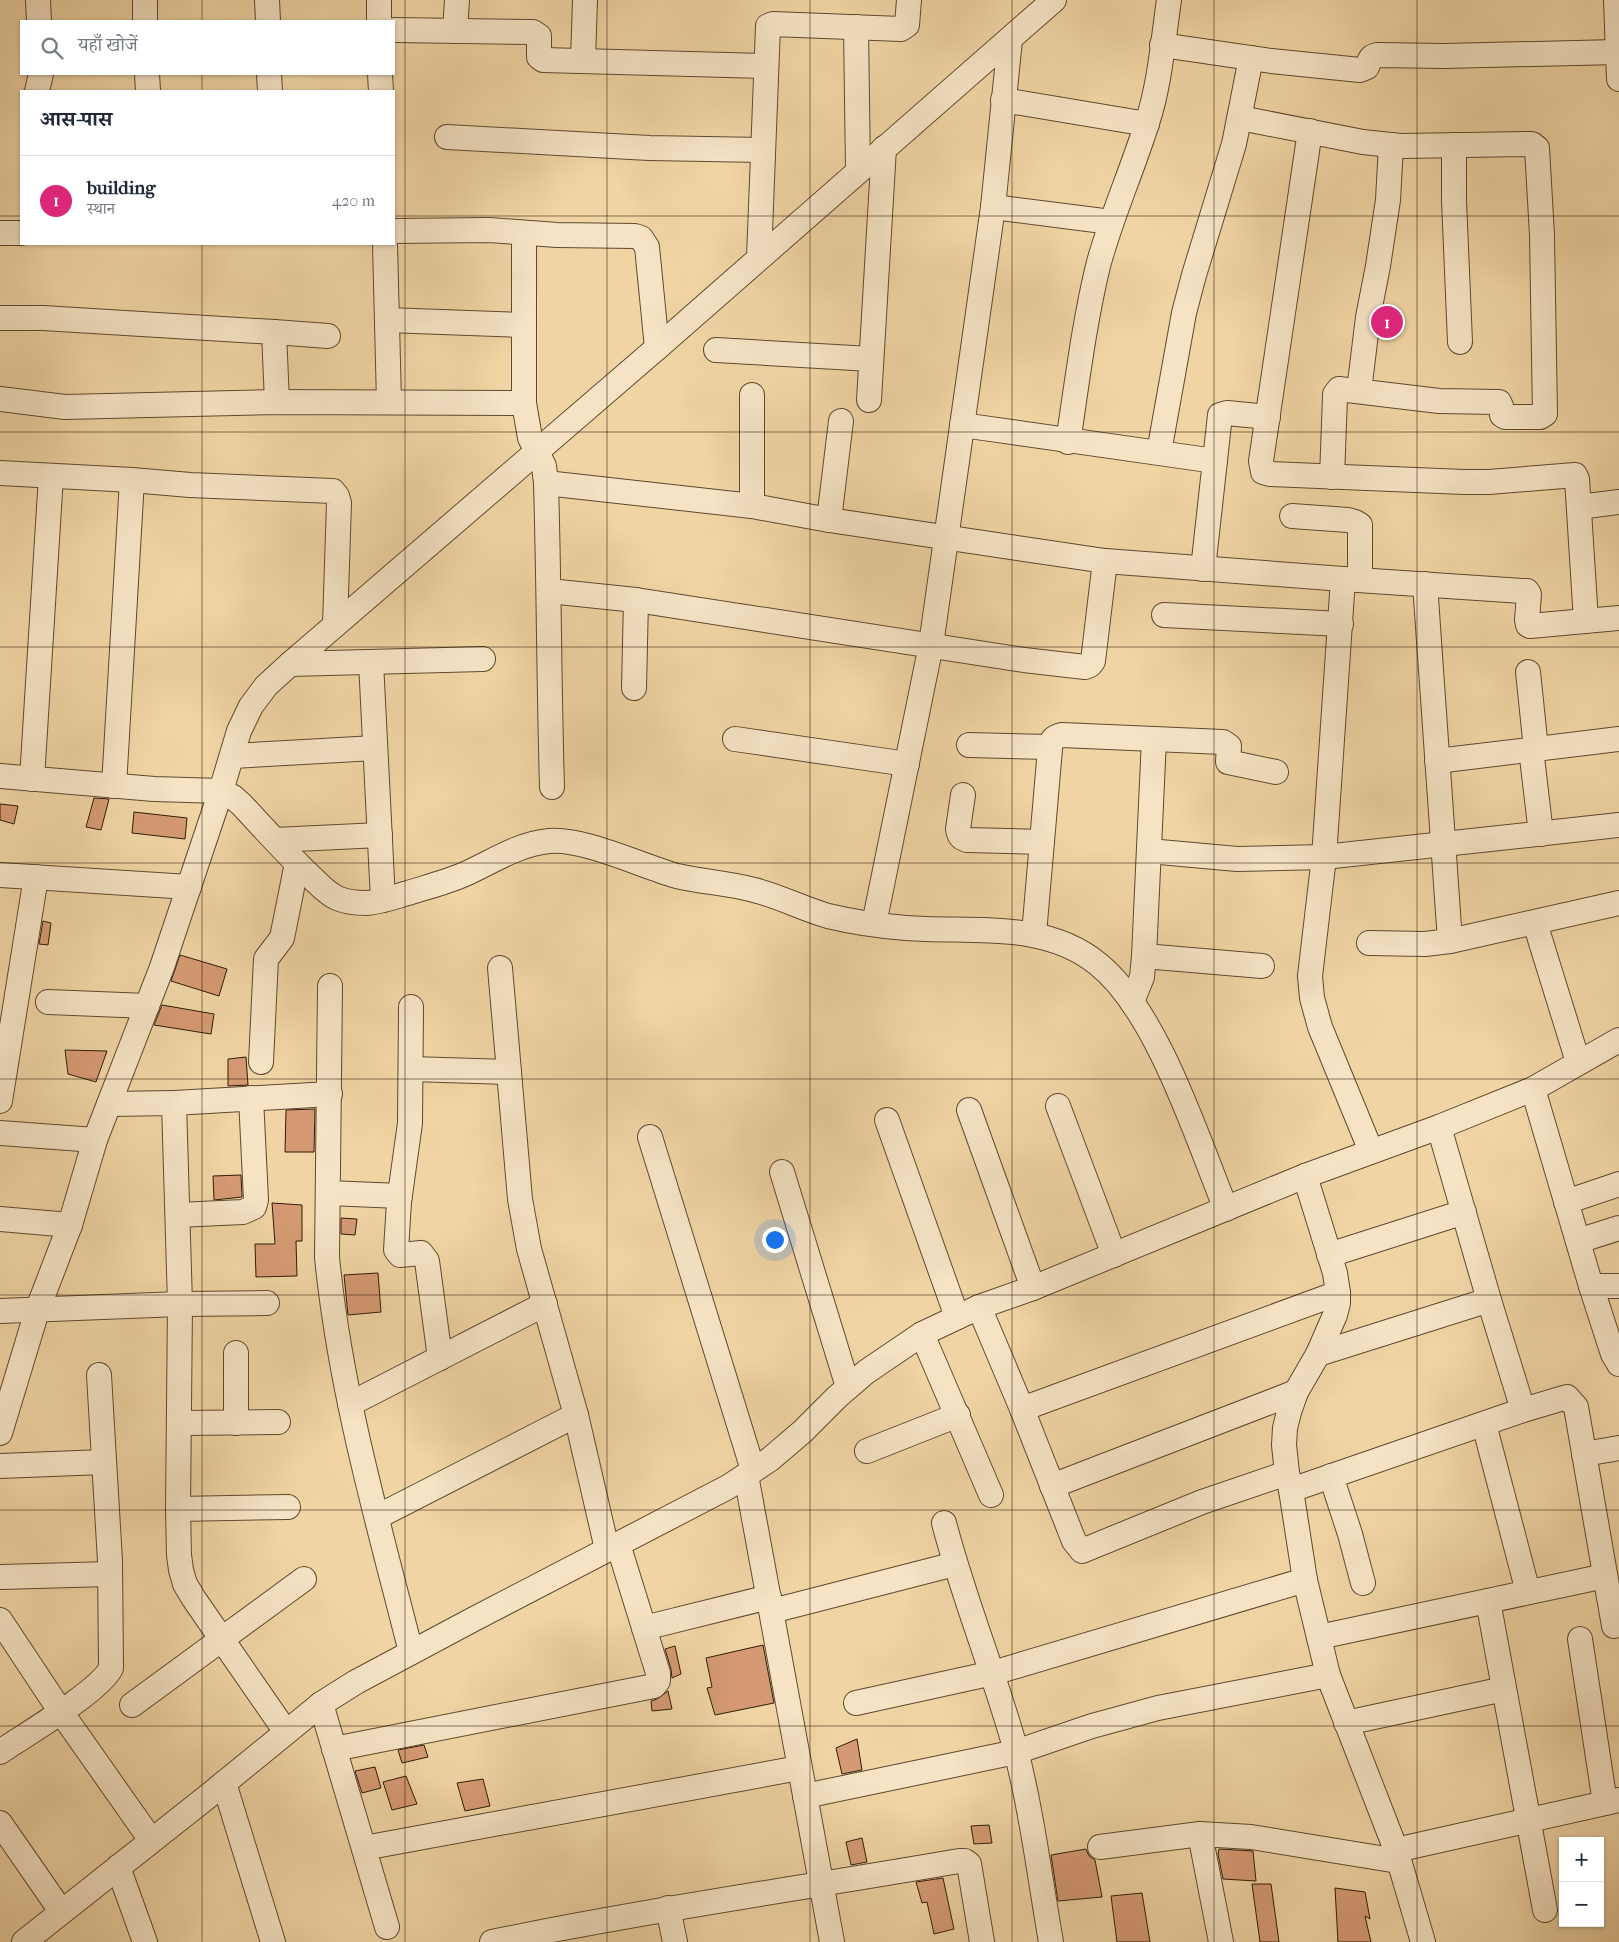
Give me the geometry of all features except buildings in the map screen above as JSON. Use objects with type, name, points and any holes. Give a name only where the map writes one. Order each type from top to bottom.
[{"type":"street","points":[[38,0],[39,20]]},
{"type":"street","points":[[145,0],[145,20]]},
{"type":"street","points":[[267,0],[268,20]]},
{"type":"street","points":[[379,0],[379,20]]},
{"type":"street","points":[[455,31],[457,0]]},
{"type":"street","points":[[583,61],[585,0]]},
{"type":"street","points":[[760,258],[767,29],[770,24],[904,28],[908,19],[910,0]]},
{"type":"street","points":[[0,1433],[37,1310],[70,1225],[96,1140],[147,1006],[222,791],[240,731],[251,706],[266,686],[290,664],[657,348],[1054,0]]},
{"type":"street","points":[[1068,442],[1088,312],[1111,222],[1147,124],[1157,80],[1169,0]]},
{"type":"street","points":[[1617,12],[1619,79]]},
{"type":"street","points":[[856,27],[858,171]]},
{"type":"street","points":[[395,30],[533,32],[539,36],[538,54],[540,59],[766,66]]},
{"type":"street","points":[[874,924],[931,644],[993,207],[1010,40]]},
{"type":"street","points":[[1162,45],[1251,58],[1360,70],[1367,67],[1372,56],[1377,55],[1444,56],[1618,52]]},
{"type":"street","points":[[1159,452],[1184,313],[1234,144],[1251,58]]},
{"type":"street","points":[[37,90],[41,75]]},
{"type":"street","points":[[147,75],[148,90]]},
{"type":"street","points":[[269,75],[270,90]]},
{"type":"street","points":[[380,75],[381,90]]},
{"type":"street","points":[[1003,100],[1147,124]]},
{"type":"street","points":[[1240,118],[1363,142],[1390,145],[1532,144],[1538,148],[1542,235],[1545,414],[1540,417],[1506,417],[1502,415],[1499,402],[1439,401],[1342,389],[1335,394],[1332,477]]},
{"type":"street","points":[[1310,131],[1261,461],[1263,472],[1332,477],[1489,482],[1575,476],[1577,479],[1586,621]]},
{"type":"street","points":[[447,137],[649,148],[763,150]]},
{"type":"street","points":[[1359,391],[1368,317],[1388,200],[1390,145]]},
{"type":"street","points":[[1454,145],[1454,200],[1460,342]]},
{"type":"street","points":[[869,400],[884,148]]},
{"type":"street","points":[[993,207],[1111,222]]},
{"type":"street","points":[[395,230],[489,230],[524,233],[635,236],[645,242],[647,247],[657,348]]},
{"type":"street","points":[[0,233],[20,233]]},
{"type":"street","points":[[524,233],[524,404],[530,438],[544,466],[546,483],[552,787]]},
{"type":"street","points":[[385,245],[389,402]]},
{"type":"street","points":[[0,318],[43,318],[328,336]]},
{"type":"street","points":[[387,320],[524,325]]},
{"type":"street","points":[[274,332],[277,402]]},
{"type":"street","points":[[716,350],[872,359]]},
{"type":"street","points":[[752,395],[752,506]]},
{"type":"street","points":[[0,399],[65,407],[277,402],[524,404]]},
{"type":"street","points":[[1203,568],[1219,419],[1223,413],[1268,418]]},
{"type":"street","points":[[829,520],[841,420]]},
{"type":"street","points":[[962,425],[1068,442],[1159,452],[1215,461]]},
{"type":"street","points":[[0,474],[333,491],[339,502],[335,625]]},
{"type":"street","points":[[32,779],[51,476]]},
{"type":"street","points":[[114,786],[132,480]]},
{"type":"street","points":[[546,483],[752,506],[829,520],[1104,561],[1527,591],[1530,598],[1527,623],[1530,626],[1619,618]]},
{"type":"street","points":[[1579,507],[1619,502]]},
{"type":"street","points":[[1292,516],[1348,520],[1360,525],[1352,580],[1341,624],[1324,857],[1310,976],[1312,998],[1320,1027],[1371,1151]]},
{"type":"street","points":[[549,591],[636,600],[931,644],[1024,660],[1085,667],[1090,665],[1094,656],[1104,561]]},
{"type":"street","points":[[1425,584],[1450,941]]},
{"type":"street","points":[[634,688],[636,600]]},
{"type":"street","points":[[1164,615],[1341,624]]},
{"type":"street","points":[[290,664],[483,659]]},
{"type":"street","points":[[371,662],[383,900]]},
{"type":"street","points":[[1528,672],[1540,834]]},
{"type":"street","points":[[1034,934],[1050,741],[1055,737],[1062,735],[1228,743],[1228,762],[1276,772]]},
{"type":"street","points":[[735,739],[907,764]]},
{"type":"street","points":[[1132,1002],[1142,977],[1144,956],[1154,739]]},
{"type":"street","points":[[1437,761],[1619,739]]},
{"type":"street","points":[[969,745],[1050,747]]},
{"type":"street","points":[[232,756],[375,748]]},
{"type":"street","points":[[0,776],[114,786],[222,791],[242,805],[326,891],[336,898],[352,903],[369,903],[383,900],[461,876],[507,853],[532,844],[552,841],[572,842],[678,876],[741,886],[830,916],[906,928],[1005,931],[1034,934],[1063,943],[1086,955],[1101,966],[1132,1002],[1173,1078],[1226,1209]]},
{"type":"street","points":[[963,795],[958,829],[962,838],[967,840],[1042,842]]},
{"type":"street","points":[[1149,851],[1237,859],[1324,857],[1619,825]]},
{"type":"street","points":[[275,840],[380,835]]},
{"type":"street","points":[[261,1062],[266,958],[282,938],[297,863]]},
{"type":"street","points":[[0,875],[189,887]]},
{"type":"street","points":[[0,1101],[36,877]]},
{"type":"street","points":[[1369,943],[1425,944],[1450,941],[1619,904]]},
{"type":"street","points":[[1535,923],[1578,1062]]},
{"type":"street","points":[[1144,956],[1262,966]]},
{"type":"street","points":[[334,1749],[648,1688],[654,1686],[658,1680],[658,1673],[644,1628],[612,1547],[529,1249],[520,1199],[500,968]]},
{"type":"street","points":[[330,986],[327,1257],[331,1300],[350,1404],[411,1652]]},
{"type":"street","points":[[48,1002],[147,1006]]},
{"type":"street","points":[[411,1007],[410,1122],[400,1196],[396,1250],[397,1254],[403,1256],[421,1254],[427,1261],[440,1358]]},
{"type":"street","points":[[30,1940],[61,1911],[321,1704],[356,1682],[411,1652],[612,1547],[711,1498],[750,1473],[802,1432],[848,1387],[922,1334],[979,1307],[1033,1288],[1305,1176],[1440,1127],[1533,1088],[1619,1040]]},
{"type":"street","points":[[411,1070],[509,1072]]},
{"type":"street","points":[[1533,1088],[1591,1286],[1613,1354],[1619,1364]]},
{"type":"street","points":[[109,1104],[174,1103],[330,1094]]},
{"type":"street","points":[[178,1214],[243,1212],[254,1207],[256,1200],[251,1098]]},
{"type":"street","points":[[174,1103],[180,1304],[178,1508],[181,1570],[185,1584],[194,1599],[286,1732]]},
{"type":"street","points":[[1058,1106],[1114,1254]]},
{"type":"street","points":[[969,1110],[1033,1288]]},
{"type":"street","points":[[888,1120],[957,1317]]},
{"type":"street","points":[[1440,1127],[1489,1300],[1523,1410]]},
{"type":"street","points":[[0,1134],[96,1140]]},
{"type":"street","points":[[650,1137],[750,1473],[771,1604],[832,1942]]},
{"type":"street","points":[[782,1172],[848,1387]]},
{"type":"street","points":[[1305,1176],[1329,1255],[1338,1293],[1335,1315],[1318,1354],[1296,1392],[1285,1428],[1284,1445],[1289,1481],[1305,1580],[1328,1675],[1397,1855],[1423,1942]]},
{"type":"street","points":[[1566,1202],[1619,1184]]},
{"type":"street","points":[[328,1193],[400,1196]]},
{"type":"street","points":[[1329,1255],[1464,1212]]},
{"type":"street","points":[[0,1219],[70,1225]]},
{"type":"street","points":[[1578,1241],[1619,1228]]},
{"type":"street","points":[[1591,1286],[1619,1286]]},
{"type":"street","points":[[1022,1409],[1338,1293]]},
{"type":"street","points":[[1318,1354],[1489,1300]]},
{"type":"street","points":[[0,1311],[180,1304],[267,1303]]},
{"type":"street","points":[[350,1404],[545,1304]]},
{"type":"street","points":[[979,1307],[1074,1541],[1082,1551],[1202,1502],[1289,1481],[1331,1476],[1523,1410],[1567,1397],[1576,1407],[1584,1454],[1610,1549],[1605,1576],[1614,1626]]},
{"type":"street","points":[[922,1334],[958,1415],[990,1495]]},
{"type":"street","points":[[236,1352],[236,1423]]},
{"type":"street","points":[[0,1752],[61,1712],[100,1682],[108,1675],[112,1668],[110,1574],[98,1375]]},
{"type":"street","points":[[1052,1486],[1296,1392]]},
{"type":"street","points":[[377,1517],[576,1415]]},
{"type":"street","points":[[867,1451],[958,1415]]},
{"type":"street","points":[[179,1423],[278,1422]]},
{"type":"street","points":[[1484,1424],[1528,1592]]},
{"type":"street","points":[[1584,1454],[1619,1448]]},
{"type":"street","points":[[0,1466],[103,1462]]},
{"type":"street","points":[[1331,1476],[1363,1582]]},
{"type":"street","points":[[178,1508],[288,1507]]},
{"type":"street","points":[[944,1523],[955,1564],[993,1673],[1016,1752],[1051,1942]]},
{"type":"street","points":[[644,1628],[771,1604],[955,1564]]},
{"type":"street","points":[[0,1577],[110,1574]]},
{"type":"street","points":[[1319,1637],[1605,1576]]},
{"type":"street","points":[[132,1706],[304,1579]]},
{"type":"street","points":[[856,1703],[993,1673],[1305,1580]]},
{"type":"street","points":[[1488,1601],[1545,1910]]},
{"type":"street","points":[[0,1620],[61,1712],[151,1840]]},
{"type":"street","points":[[1100,1847],[1200,1834],[1251,1837],[1397,1855],[1528,1820],[1612,1802],[1580,1639]]},
{"type":"street","points":[[805,1796],[1016,1752],[1125,1716],[1328,1675]]},
{"type":"street","points":[[1346,1723],[1504,1689]]},
{"type":"street","points":[[321,1704],[387,1927]]},
{"type":"street","points":[[364,1848],[800,1768]]},
{"type":"street","points":[[224,1783],[273,1942]]},
{"type":"street","points":[[0,1823],[61,1911]]},
{"type":"street","points":[[1200,1834],[1221,1942]]},
{"type":"street","points":[[492,1942],[668,1908],[965,1861],[971,1869],[982,1942]]},
{"type":"street","points":[[118,1867],[145,1942]]},
{"type":"street","points":[[668,1908],[675,1942]]},
{"type":"place","name":"building","points":[[1387,322]]}]
